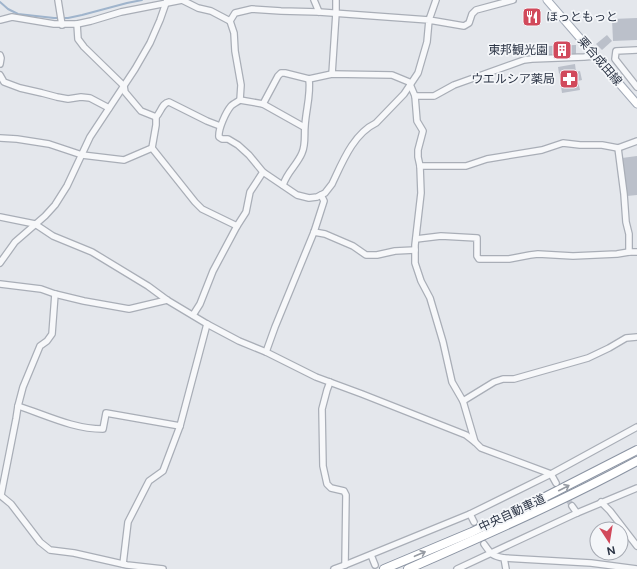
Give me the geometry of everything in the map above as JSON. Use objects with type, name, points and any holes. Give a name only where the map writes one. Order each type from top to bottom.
[{"type":"highway","name":"中央自動車道","points":[[384,569],[472,532],[637,450]]},
{"type":"highway","name":"中央自動車道","points":[[408,569],[475,540],[637,461]]},
{"type":"main road","name":"栗合成田線","points":[[547,0],[637,104]]},
{"type":"street","points":[[58,0],[62,24]]},
{"type":"street","points":[[0,20],[12,17],[54,24],[77,24],[167,1],[182,0],[198,8],[211,11],[230,21],[234,33],[235,51],[241,85],[240,100]]},
{"type":"street","points":[[314,0],[319,12]]},
{"type":"street","points":[[332,74],[336,0]]},
{"type":"street","points":[[304,127],[263,104],[240,100],[232,105],[220,126],[218,133],[219,137],[228,139],[238,145],[249,155],[263,172],[297,195],[309,198],[321,196],[332,184],[352,145],[382,117],[411,85],[418,73],[427,42],[429,20],[436,0]]},
{"type":"street","points":[[230,21],[235,13],[252,9],[429,20],[464,26],[469,23],[472,14],[476,10],[513,0]]},
{"type":"street","points":[[0,263],[15,242],[45,216],[62,195],[90,137],[124,86],[150,43],[167,1]]},
{"type":"street","points":[[77,24],[78,39],[84,47],[124,86],[125,92],[141,110],[156,117]]},
{"type":"street","points":[[637,50],[616,51],[615,59],[637,87]]},
{"type":"street","points":[[0,55],[0,64]]},
{"type":"street","points":[[416,96],[434,96],[454,85],[524,60],[595,56]]},
{"type":"street","points":[[263,104],[281,73],[309,79],[332,74],[392,75],[409,82],[411,85],[416,96],[417,121],[423,131],[418,150],[421,193],[418,210],[415,263],[421,281],[430,298],[443,342],[452,382],[463,401],[475,442]]},
{"type":"street","points":[[0,75],[4,82],[20,88],[68,99],[81,97],[90,98],[109,108]]},
{"type":"street","points":[[283,185],[287,175],[302,153],[305,141],[304,127],[310,90],[309,79]]},
{"type":"street","points":[[220,126],[169,102],[166,102],[156,117],[152,148],[202,209],[237,226]]},
{"type":"street","points":[[0,138],[17,138],[49,144],[82,155],[124,160],[152,148]]},
{"type":"street","points":[[420,166],[466,166],[487,159],[542,150],[563,143],[602,145],[618,148],[637,142]]},
{"type":"street","points":[[618,148],[626,222],[629,234],[629,252]]},
{"type":"street","points":[[193,315],[200,304],[213,271],[246,212],[250,192],[263,172]]},
{"type":"street","points":[[266,352],[314,232],[324,201],[321,196]]},
{"type":"street","points":[[0,217],[35,224],[53,236],[92,252],[148,286],[167,300],[239,341],[266,352],[316,377],[459,432],[475,442],[481,448],[551,474],[556,483]]},
{"type":"street","points":[[314,232],[325,234],[353,246],[366,255],[415,250]]},
{"type":"street","points":[[416,239],[440,236],[478,238],[477,256],[479,259],[509,259],[530,254],[573,256],[637,252]]},
{"type":"street","points":[[0,284],[41,289],[55,294],[90,302],[129,309],[167,300]]},
{"type":"street","points":[[55,294],[52,334],[47,341],[40,346],[23,387],[1,495],[40,542],[50,550],[125,566],[163,569]]},
{"type":"street","points":[[125,566],[128,522],[149,481],[163,471],[180,426],[207,324]]},
{"type":"street","points":[[463,401],[494,382],[504,379],[514,379],[588,358],[626,338],[637,337]]},
{"type":"street","points":[[330,382],[322,409],[323,466],[327,484],[331,488],[344,491],[346,495],[345,565]]},
{"type":"street","points":[[18,406],[64,422],[92,429],[103,429],[106,413],[180,426]]},
{"type":"street","points":[[334,569],[470,514],[551,474],[637,427]]},
{"type":"street","points":[[457,569],[576,513],[637,488]]},
{"type":"street","points":[[601,502],[610,511],[637,546]]},
{"type":"street","points":[[572,506],[576,513]]},
{"type":"street","points":[[470,514],[474,522]]},
{"type":"street","points":[[484,544],[495,557],[591,563],[637,569]]},
{"type":"street","points":[[371,555],[376,565]]},
{"type":"street","points":[[504,558],[506,569]]},
{"type":"building","points":[[637,18],[637,40],[613,41],[612,19]]},
{"type":"building","points":[[607,35],[612,41],[602,50],[596,44]]},
{"type":"building","name":"東邦観光園","points":[[576,45],[576,54],[548,55],[548,46]]},
{"type":"building","points":[[575,64],[576,72],[580,71],[582,80],[578,81],[580,90],[562,93],[558,67]]},
{"type":"building","points":[[637,156],[637,195],[627,196],[622,158]]},
{"type":"waterway","points":[[0,2],[8,9],[18,14],[68,18],[142,0]]},
{"type":"tunnel","points":[[559,486],[572,506]]},
{"type":"place","name":"ほっともっと","points":[[532,17]]},
{"type":"place","name":"東邦観光園","points":[[562,50]]},
{"type":"place","name":"ウエルシア薬局","points":[[569,79]]}]
